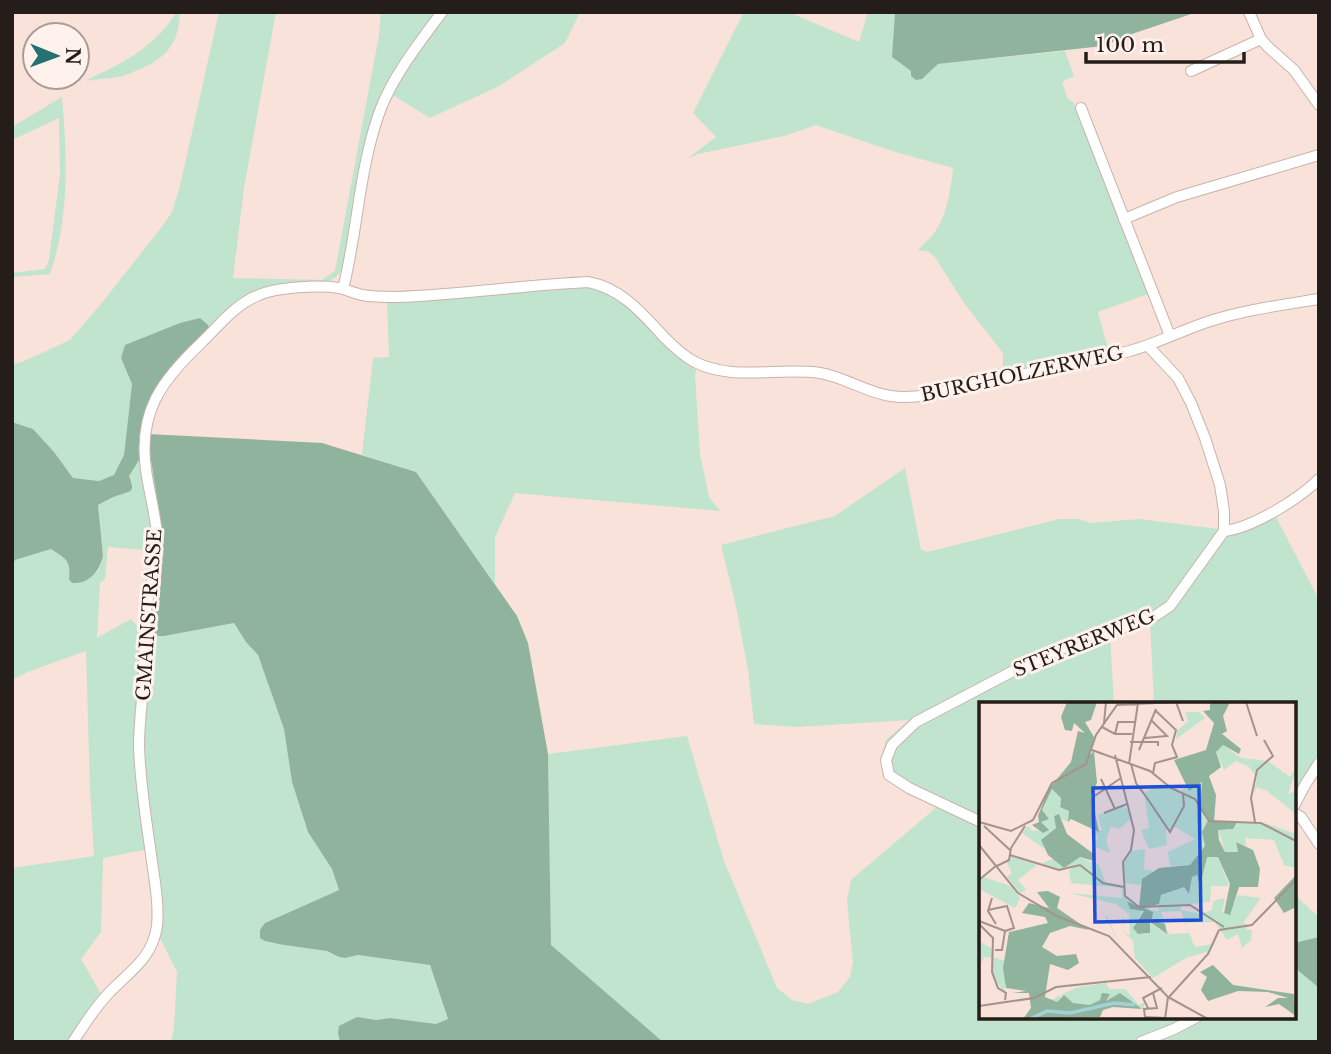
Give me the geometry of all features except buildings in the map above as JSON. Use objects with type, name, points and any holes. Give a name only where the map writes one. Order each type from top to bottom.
[{"type":"street","points":[[343,289],[369,149],[382,108],[400,71],[442,12]]},
{"type":"street","points":[[1249,12],[1261,39],[1294,70],[1319,105]]},
{"type":"street","points":[[1191,71],[1261,39]]},
{"type":"street","points":[[1081,108],[1170,335]]},
{"type":"street","points":[[1124,219],[1177,197],[1319,155]]},
{"type":"street","name":"BURGHOLZERWEG","points":[[343,289],[360,295],[396,297],[588,282],[623,296],[684,356],[706,368],[747,372],[817,373],[841,378],[888,396],[907,398],[1130,351],[1209,321],[1319,299]]},
{"type":"street","name":"GMAINSTRASSE","points":[[73,1042],[104,998],[145,958],[156,927],[156,889],[141,784],[139,742],[145,619],[158,552],[155,512],[145,456],[152,405],[176,368],[224,319],[250,299],[269,292],[311,287],[343,289]]},
{"type":"street","name":"BURGHOLZERWEG","points":[[1148,346],[1178,378],[1198,419],[1223,499],[1224,531]]},
{"type":"street","points":[[1224,531],[1236,530],[1290,503],[1319,479]]},
{"type":"street","name":"STEYRERWEG","points":[[979,821],[909,788],[890,775],[886,760],[892,745],[916,722],[1015,670],[1066,647],[1155,616],[1170,606],[1224,531]]},
{"type":"street","points":[[1296,802],[1319,763]]},
{"type":"street","points":[[1296,814],[1301,817],[1319,844]]},
{"type":"street","points":[[1141,1042],[1193,1019]]},
{"type":"green space","points":[[177,12],[180,12],[174,41],[164,55],[123,76],[91,80],[137,53]]},
{"type":"green space","points":[[219,12],[276,12],[244,188],[233,278],[322,280],[335,271],[381,12],[438,12],[390,80],[345,266],[329,281],[278,286],[215,326],[121,358],[132,384],[124,455],[115,475],[99,481],[73,478],[33,429],[12,422],[12,364],[70,340],[172,212]]},
{"type":"green space","points":[[449,12],[580,12],[565,43],[499,86],[430,118],[394,96],[385,110],[403,72]]},
{"type":"green space","points":[[744,12],[788,12],[859,42],[868,12],[895,12],[892,57],[922,79],[938,64],[1065,51],[1074,76],[1062,82],[1068,99],[1074,103],[1148,294],[1098,312],[1109,353],[914,393],[930,386],[1003,367],[1003,353],[964,303],[935,257],[928,251],[918,250],[942,219],[950,193],[953,168],[816,125],[784,136],[698,154],[687,159],[716,137],[693,113]]},
{"type":"green space","points":[[895,12],[1197,12],[1103,46],[938,64],[922,79],[916,80],[911,76],[911,71],[892,57]]},
{"type":"green space","points":[[62,97],[65,142],[64,208],[50,274],[12,277],[12,273],[45,269],[49,260],[60,175],[59,118],[12,140],[12,127]]},
{"type":"green space","points":[[584,286],[600,289],[626,304],[696,370],[700,454],[709,497],[720,511],[515,493],[495,537],[495,584],[416,472],[362,455],[373,358],[389,357],[387,300]]},
{"type":"green space","points":[[200,318],[210,331],[165,375],[155,390],[144,421],[139,460],[129,476],[132,490],[98,505],[103,556],[96,572],[88,579],[72,583],[66,561],[51,549],[15,560],[12,566],[12,422],[33,429],[73,478],[99,481],[114,475],[124,455],[132,384],[121,358],[125,345]]},
{"type":"green space","points":[[148,434],[322,443],[416,472],[517,616],[528,643],[548,754],[551,945],[663,1042],[340,1042],[339,1026],[357,1017],[436,1024],[448,1019],[430,965],[358,955],[345,958],[327,951],[284,945],[260,938],[260,930],[265,923],[339,890],[332,869],[308,832],[292,782],[284,729],[258,655],[234,623],[164,636],[154,636],[151,632],[152,601],[162,543]]},
{"type":"green space","points":[[141,449],[155,551],[108,547],[105,579],[100,583],[97,638],[131,619],[142,631],[141,674],[148,849],[103,858],[101,932],[81,959],[101,994],[68,1042],[12,1042],[12,868],[94,856],[86,651],[12,680],[12,566],[14,560],[51,549],[66,561],[69,579],[92,576],[101,564],[103,556],[98,505],[128,493],[133,486],[129,476]]},
{"type":"green space","points":[[905,468],[921,550],[927,552],[1059,519],[1078,519],[1092,523],[1139,519],[1219,529],[1242,523],[1272,509],[1319,600],[1319,774],[1296,815],[1296,702],[1154,702],[1150,621],[1110,634],[1114,702],[979,702],[979,1019],[1296,1019],[1296,969],[1319,988],[1319,1042],[663,1042],[551,946],[548,754],[687,736],[724,861],[777,988],[792,1000],[808,1004],[838,992],[850,977],[853,962],[847,901],[851,880],[938,806],[887,778],[881,761],[886,740],[909,720],[797,727],[754,724],[748,670],[721,545],[835,516]]},
{"type":"green space","points":[[152,601],[151,632],[164,636],[234,623],[258,655],[284,729],[292,782],[308,832],[332,869],[339,890],[265,923],[284,945],[327,951],[345,958],[358,955],[430,965],[448,1020],[436,1024],[356,1017],[340,1042],[171,1042],[177,972],[158,934],[161,896],[143,757],[149,615]]},
{"type":"green space","points":[[1296,893],[1319,917],[1319,937],[1296,943]]},
{"type":"green space","points":[[1319,937],[1319,988],[1296,969],[1296,943]]}]
